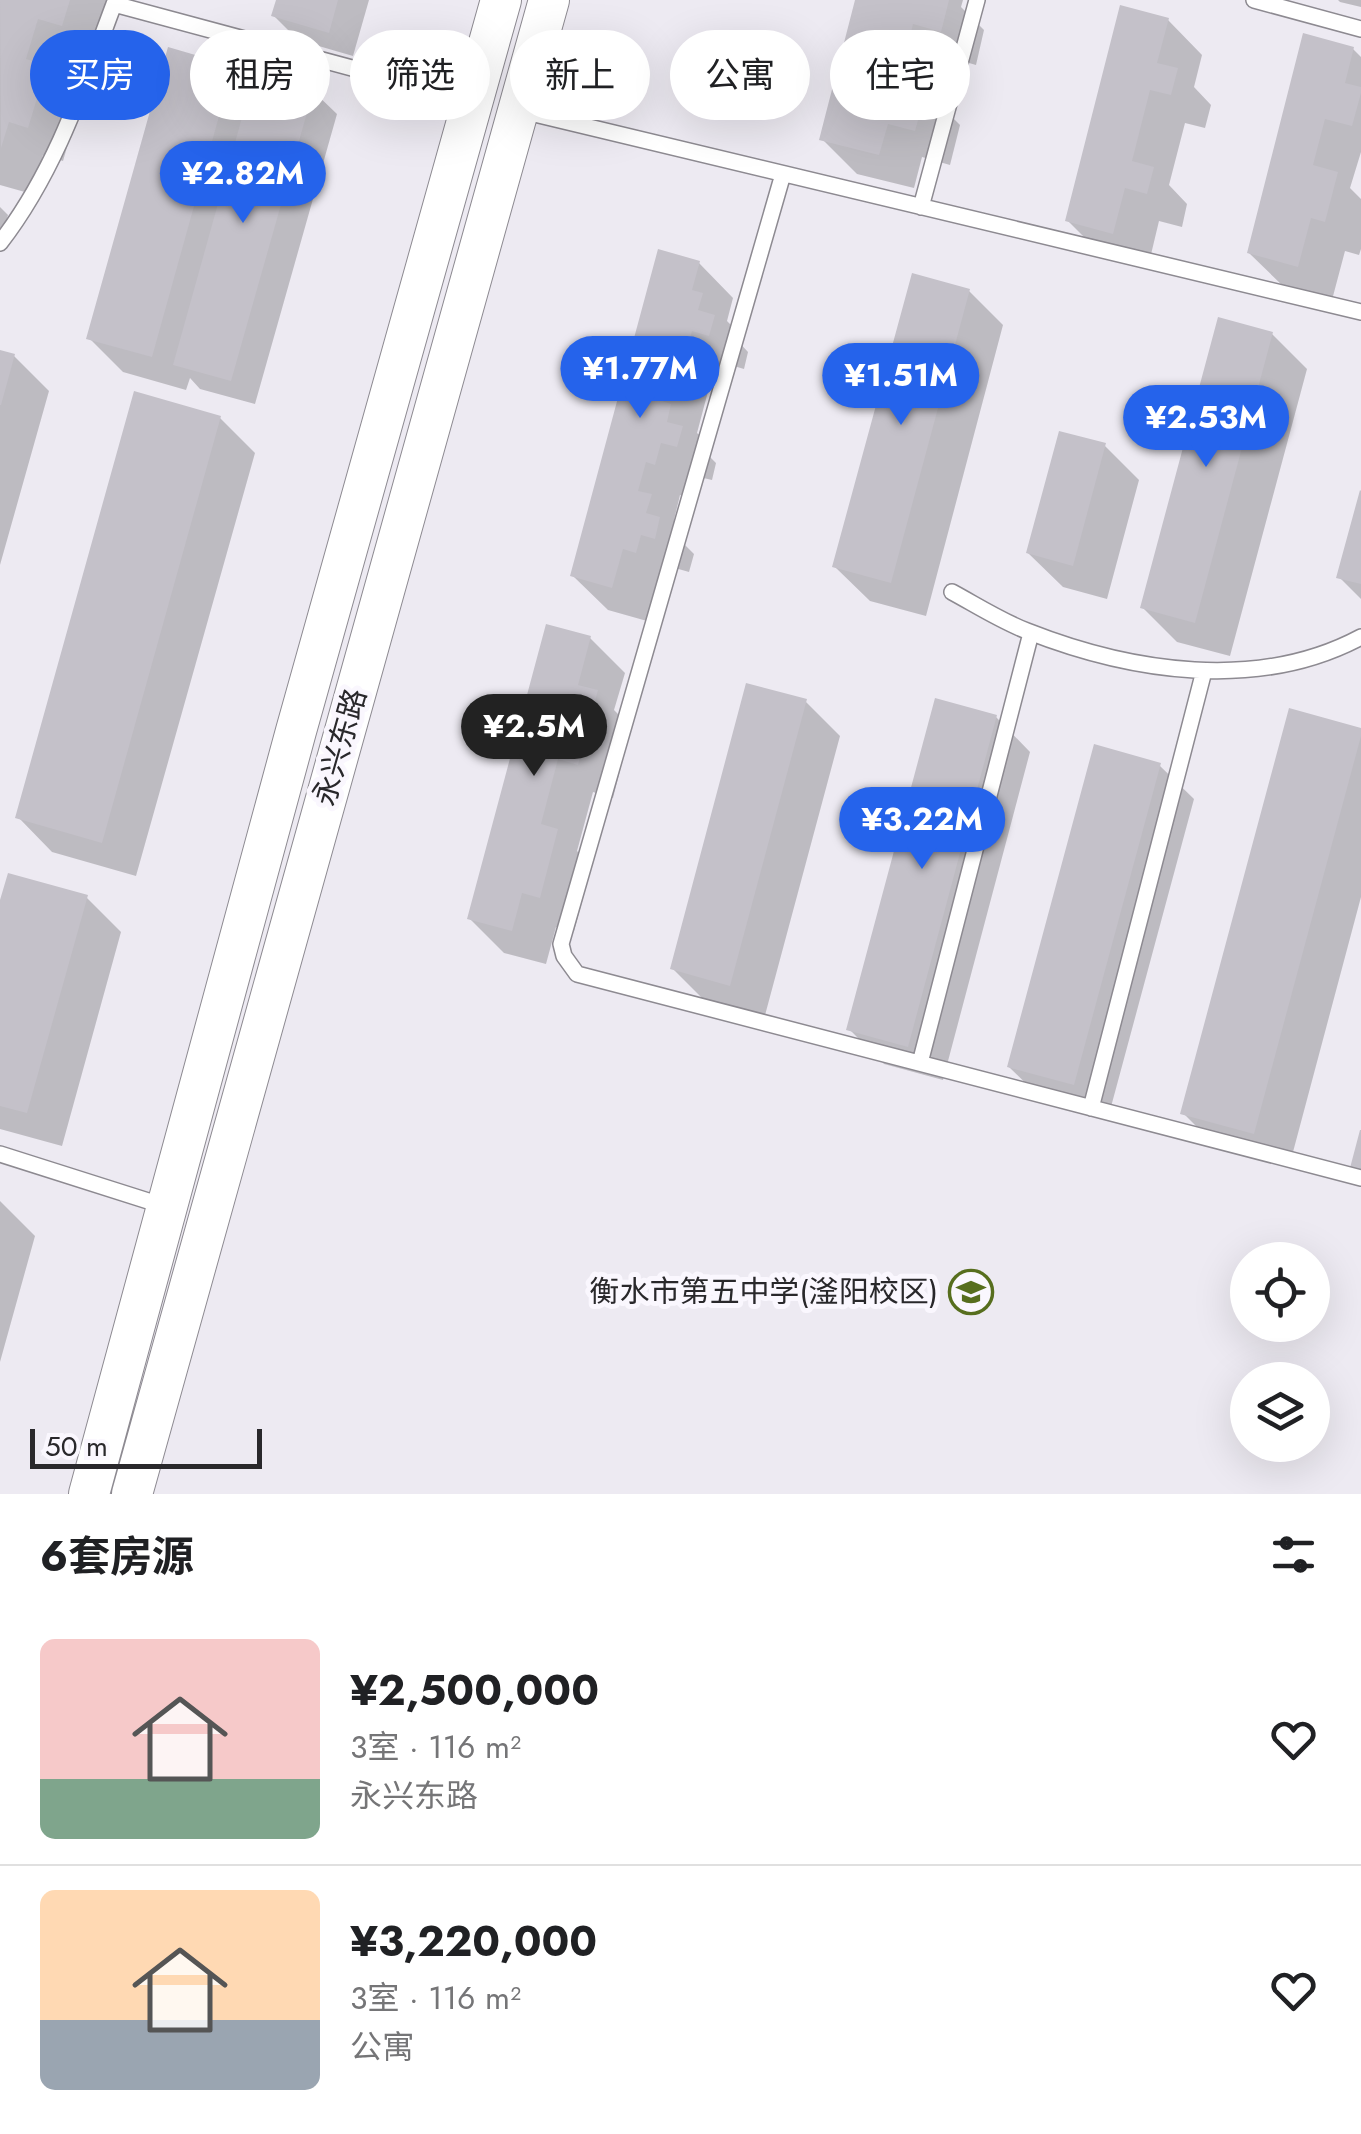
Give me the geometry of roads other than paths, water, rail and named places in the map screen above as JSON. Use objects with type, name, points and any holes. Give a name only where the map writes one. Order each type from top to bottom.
[{"type":"street","name":"永兴东路","points":[[490,36],[500,0]]},
{"type":"street","name":"永兴东路","points":[[541,30],[549,0]]},
{"type":"street","name":"永兴东路","points":[[89,1494],[467,120]]},
{"type":"street","name":"永兴东路","points":[[132,1494],[515,120]]},
{"type":"lane","points":[[921,207],[977,0]]},
{"type":"lane","points":[[1254,0],[1361,29]]},
{"type":"lane","points":[[0,243],[23,213],[68,126],[114,2],[350,67]]},
{"type":"lane","points":[[559,120],[1361,312]]},
{"type":"lane","points":[[782,174],[562,944],[564,956],[577,974],[1361,1178]]},
{"type":"lane","points":[[952,592],[1031,633],[1078,649],[1138,663],[1204,671],[1279,666],[1320,656],[1361,637]]},
{"type":"lane","points":[[920,1063],[1031,633]]},
{"type":"lane","points":[[1090,1108],[1204,671]]},
{"type":"lane","points":[[0,1154],[167,1207]]},
{"type":"place","name":"衡水市第五中学(滏阳校区)","points":[[971,1292]]}]
